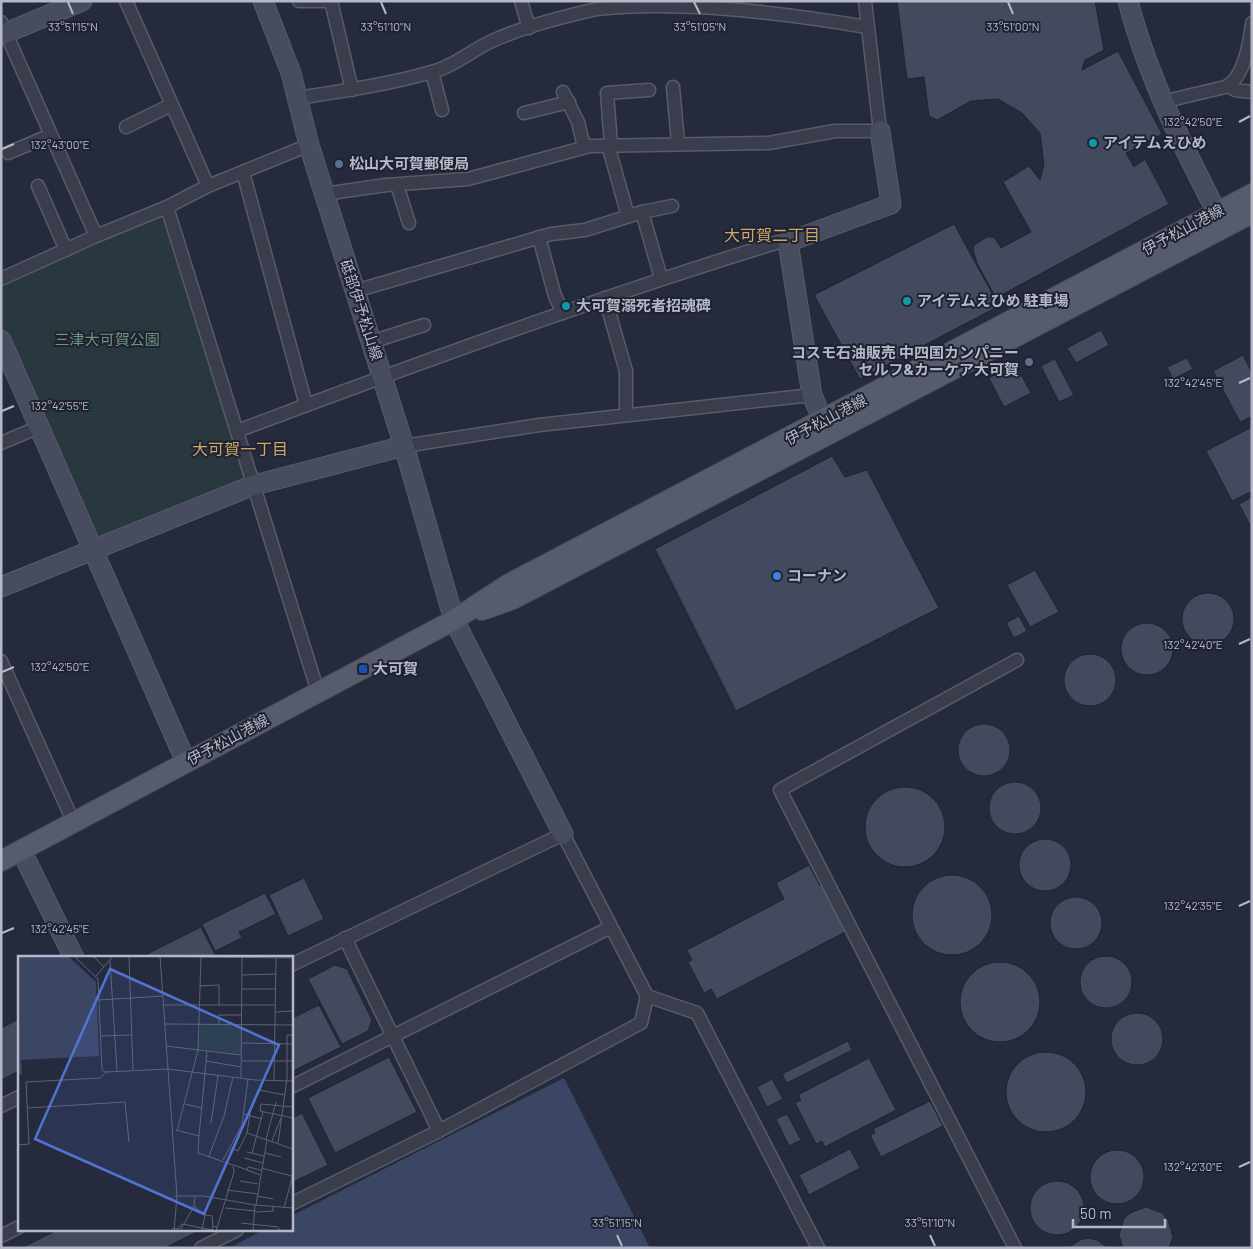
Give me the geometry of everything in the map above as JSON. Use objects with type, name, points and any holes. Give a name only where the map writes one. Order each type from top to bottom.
[{"type":"main road","name":"伊予松山港線","points":[[454,620],[513,599],[1221,219],[1252,194]]},
{"type":"main road","name":"伊予松山港線","points":[[1,861],[454,620],[507,585],[822,421],[1221,219],[1252,213]]},
{"type":"street","points":[[82,1],[3,30],[96,236]]},
{"type":"street","points":[[126,1],[208,186]]},
{"type":"street","name":"砥部伊予松山線","points":[[263,1],[285,53],[309,145],[404,446],[454,620],[563,834]]},
{"type":"street","points":[[299,1],[325,1]]},
{"type":"street","points":[[331,1],[352,90]]},
{"type":"street","points":[[521,1],[529,28]]},
{"type":"street","points":[[237,431],[382,377],[661,278],[779,242],[788,242],[891,204],[880,131],[865,1]]},
{"type":"street","points":[[1128,1],[1162,102],[1221,219]]},
{"type":"street","points":[[298,98],[352,90],[432,72],[448,66],[493,40],[594,6],[647,4],[771,6],[867,26]]},
{"type":"street","points":[[1162,102],[1229,86],[1234,82],[1241,69],[1252,22]]},
{"type":"street","points":[[432,72],[442,110]]},
{"type":"street","points":[[1229,86],[1235,90],[1252,92]]},
{"type":"street","points":[[673,87],[678,144]]},
{"type":"street","points":[[628,216],[610,145],[607,93],[649,90]]},
{"type":"street","points":[[524,113],[566,97],[578,122],[584,147]]},
{"type":"street","points":[[126,127],[171,105]]},
{"type":"street","points":[[324,194],[397,184],[468,179],[584,147],[768,143],[835,131],[880,131]]},
{"type":"street","points":[[8,153],[51,135]]},
{"type":"street","points":[[1,279],[96,236],[167,208],[208,186],[309,145]]},
{"type":"street","points":[[243,172],[306,405]]},
{"type":"street","points":[[397,184],[409,223]]},
{"type":"street","points":[[38,186],[66,250]]},
{"type":"street","points":[[355,292],[539,237],[585,230],[642,212],[672,206]]},
{"type":"street","points":[[167,208],[318,692]]},
{"type":"street","points":[[642,212],[661,278]]},
{"type":"street","points":[[539,237],[556,296],[563,313]]},
{"type":"street","points":[[788,242],[812,395],[822,421]]},
{"type":"street","points":[[605,298],[626,372],[626,415]]},
{"type":"street","points":[[371,342],[424,325]]},
{"type":"street","points":[[1,340],[186,762]]},
{"type":"street","points":[[1,587],[254,485],[404,446],[539,425],[812,395]]},
{"type":"street","points":[[1,443],[39,427]]},
{"type":"street","points":[[1015,1248],[780,790],[1018,660]]},
{"type":"street","points":[[1,661],[73,822]]},
{"type":"street","points":[[292,964],[563,834],[647,996],[641,1023],[439,1130],[292,1204]]},
{"type":"street","points":[[21,850],[73,956]]},
{"type":"street","points":[[292,1087],[611,927]]},
{"type":"street","points":[[345,938],[439,1130]]},
{"type":"street","points":[[647,996],[697,1013],[818,1248]]},
{"type":"street","points":[[1,1106],[18,1098]]},
{"type":"street","points":[[1,1236],[18,1227]]},
{"type":"street","points":[[201,1248],[220,1234]]},
{"type":"green space","name":"三津大可賀公園","points":[[165,213],[249,483],[95,545],[1,329],[1,285]]},
{"type":"water","points":[[564,1078],[650,1248],[229,1248],[259,1232],[292,1232],[292,1215]]},
{"type":"building","name":"アイテムえひめ","points":[[897,1],[1095,1],[1104,50],[1085,60],[1082,70],[1118,51],[1162,134],[1126,153],[1134,167],[1145,159],[1169,204],[996,298],[977,263],[973,250],[974,245],[987,237],[994,237],[1001,248],[1031,232],[1003,182],[1029,166],[1040,180],[1044,165],[1040,133],[1022,113],[998,99],[971,101],[937,120],[929,116],[924,77],[907,79]]},
{"type":"building","name":"アイテムえひめ 駐車場","points":[[954,224],[999,306],[860,379],[814,295]]},
{"type":"building","points":[[1101,330],[1109,345],[1076,363],[1067,348]]},
{"type":"building","points":[[1243,355],[1252,373],[1252,416],[1240,422],[1213,371]]},
{"type":"building","points":[[1187,358],[1193,369],[1173,379],[1167,367]]},
{"type":"building","points":[[1055,359],[1074,395],[1059,402],[1041,366]]},
{"type":"building","points":[[1015,364],[1031,393],[1004,407],[989,378]]},
{"type":"building","points":[[1252,427],[1252,491],[1232,501],[1206,451]]},
{"type":"building","name":"コーナン","points":[[832,456],[845,477],[867,470],[939,608],[736,711],[655,549]]},
{"type":"building","points":[[1252,497],[1252,524],[1250,525],[1239,504]]},
{"type":"building","points":[[1035,570],[1059,612],[1030,627],[1007,585]]},
{"type":"building","points":[[1208,593],[1222,597],[1230,605],[1234,619],[1230,633],[1222,641],[1208,645],[1194,641],[1186,633],[1182,619],[1186,605],[1194,597]]},
{"type":"building","points":[[1019,616],[1027,631],[1014,638],[1006,623]]},
{"type":"building","points":[[1147,623],[1161,627],[1169,635],[1173,649],[1169,663],[1161,671],[1147,675],[1133,671],[1125,663],[1121,649],[1125,635],[1133,627]]},
{"type":"building","points":[[1090,654],[1104,658],[1112,666],[1116,680],[1112,694],[1104,702],[1090,706],[1076,702],[1068,694],[1064,680],[1068,666],[1076,658]]},
{"type":"building","points":[[984,724],[998,728],[1006,736],[1010,750],[1006,764],[998,772],[984,776],[970,772],[962,764],[958,750],[962,736],[970,728]]},
{"type":"building","points":[[1015,782],[1029,786],[1037,794],[1041,808],[1037,822],[1029,830],[1015,834],[1001,830],[993,822],[989,808],[993,794],[1001,786]]},
{"type":"building","points":[[905,787],[920,790],[933,799],[942,812],[945,827],[942,842],[933,855],[920,864],[905,867],[890,864],[877,855],[868,842],[865,827],[868,812],[877,799],[890,790]]},
{"type":"building","points":[[1045,839],[1059,843],[1067,851],[1071,865],[1067,879],[1059,887],[1045,891],[1031,887],[1023,879],[1019,865],[1023,851],[1031,843]]},
{"type":"building","points":[[809,865],[820,886],[825,883],[849,930],[717,999],[711,989],[704,993],[688,962],[692,960],[687,950],[784,899],[776,883]]},
{"type":"building","points":[[952,875],[967,878],[980,887],[989,900],[992,915],[989,930],[980,943],[967,952],[952,955],[937,952],[924,943],[915,930],[912,915],[915,900],[924,887],[937,878]]},
{"type":"building","points":[[304,878],[324,919],[288,936],[269,895]]},
{"type":"building","points":[[265,893],[276,914],[239,932],[242,938],[215,951],[202,924]]},
{"type":"building","points":[[1076,897],[1090,901],[1098,909],[1102,923],[1098,937],[1090,945],[1076,949],[1062,945],[1054,937],[1050,923],[1054,909],[1062,901]]},
{"type":"building","points":[[201,927],[216,956],[143,956]]},
{"type":"building","points":[[1106,956],[1120,960],[1128,968],[1132,982],[1128,996],[1120,1004],[1106,1008],[1092,1004],[1084,996],[1080,982],[1084,968],[1092,960]]},
{"type":"building","points":[[1000,962],[1015,965],[1028,974],[1037,987],[1040,1002],[1037,1017],[1028,1030],[1015,1039],[1000,1042],[985,1039],[972,1030],[963,1017],[960,1002],[963,987],[972,974],[985,965]]},
{"type":"building","points":[[335,965],[347,969],[372,1020],[368,1031],[342,1044],[308,979]]},
{"type":"building","points":[[319,1005],[341,1047],[292,1072],[292,1018]]},
{"type":"building","points":[[1137,1013],[1151,1017],[1159,1025],[1163,1039],[1159,1053],[1151,1061],[1137,1065],[1123,1061],[1115,1053],[1111,1039],[1115,1025],[1123,1017]]},
{"type":"building","points":[[18,1020],[18,1072],[1,1080],[1,1028]]},
{"type":"building","points":[[848,1041],[852,1050],[787,1083],[782,1074]]},
{"type":"building","points":[[1046,1052],[1061,1055],[1074,1064],[1083,1077],[1086,1092],[1083,1107],[1074,1120],[1061,1129],[1046,1132],[1031,1129],[1018,1120],[1009,1107],[1006,1092],[1009,1077],[1018,1064],[1031,1055]]},
{"type":"building","points":[[389,1057],[417,1112],[335,1153],[308,1098]]},
{"type":"building","points":[[869,1058],[896,1110],[825,1147],[822,1141],[816,1144],[795,1103],[801,1100],[798,1095]]},
{"type":"building","points":[[772,1079],[783,1099],[767,1107],[757,1087]]},
{"type":"building","points":[[930,1101],[943,1126],[881,1157],[870,1135],[875,1133],[873,1129]]},
{"type":"building","points":[[302,1113],[328,1165],[292,1183],[292,1118]]},
{"type":"building","points":[[787,1114],[801,1140],[789,1146],[776,1119]]},
{"type":"building","points":[[850,1149],[860,1168],[809,1195],[799,1175]]},
{"type":"building","points":[[1117,1150],[1127,1152],[1136,1158],[1142,1167],[1144,1177],[1142,1187],[1136,1196],[1127,1202],[1117,1204],[1107,1202],[1098,1196],[1092,1187],[1090,1177],[1092,1167],[1098,1158],[1107,1152]]},
{"type":"building","points":[[1057,1181],[1067,1183],[1076,1189],[1082,1198],[1084,1208],[1082,1218],[1076,1227],[1067,1233],[1057,1235],[1047,1233],[1038,1227],[1032,1218],[1030,1208],[1032,1198],[1038,1189],[1047,1183]]},
{"type":"building","points":[[1146,1207],[1162,1213],[1168,1220],[1173,1237],[1169,1248],[1123,1248],[1119,1235],[1124,1219],[1130,1213]]},
{"type":"building","points":[[53,1232],[196,1232],[165,1248],[22,1248]]},
{"type":"building","points":[[1088,1238],[1097,1240],[1108,1248],[1068,1248],[1080,1240]]},
{"type":"place","name":"アイテムえひめ","points":[[1093,143]]},
{"type":"place","name":"松山大可賀郵便局","points":[[339,164]]},
{"type":"place","name":"アイテムえひめ 駐車場","points":[[907,301]]},
{"type":"place","name":"大可賀溺死者招魂碑","points":[[566,306]]},
{"type":"place","name":"コスモ石油販売 中四国カンパニー セルフ&カーケア大可賀","points":[[1029,362]]},
{"type":"place","name":"コーナン","points":[[777,576]]},
{"type":"place","name":"大可賀","points":[[363,669]]},
{"type":"district","name":"大可賀二丁目","points":[[772,235]]},
{"type":"district","name":"大可賀一丁目","points":[[240,449]]}]
